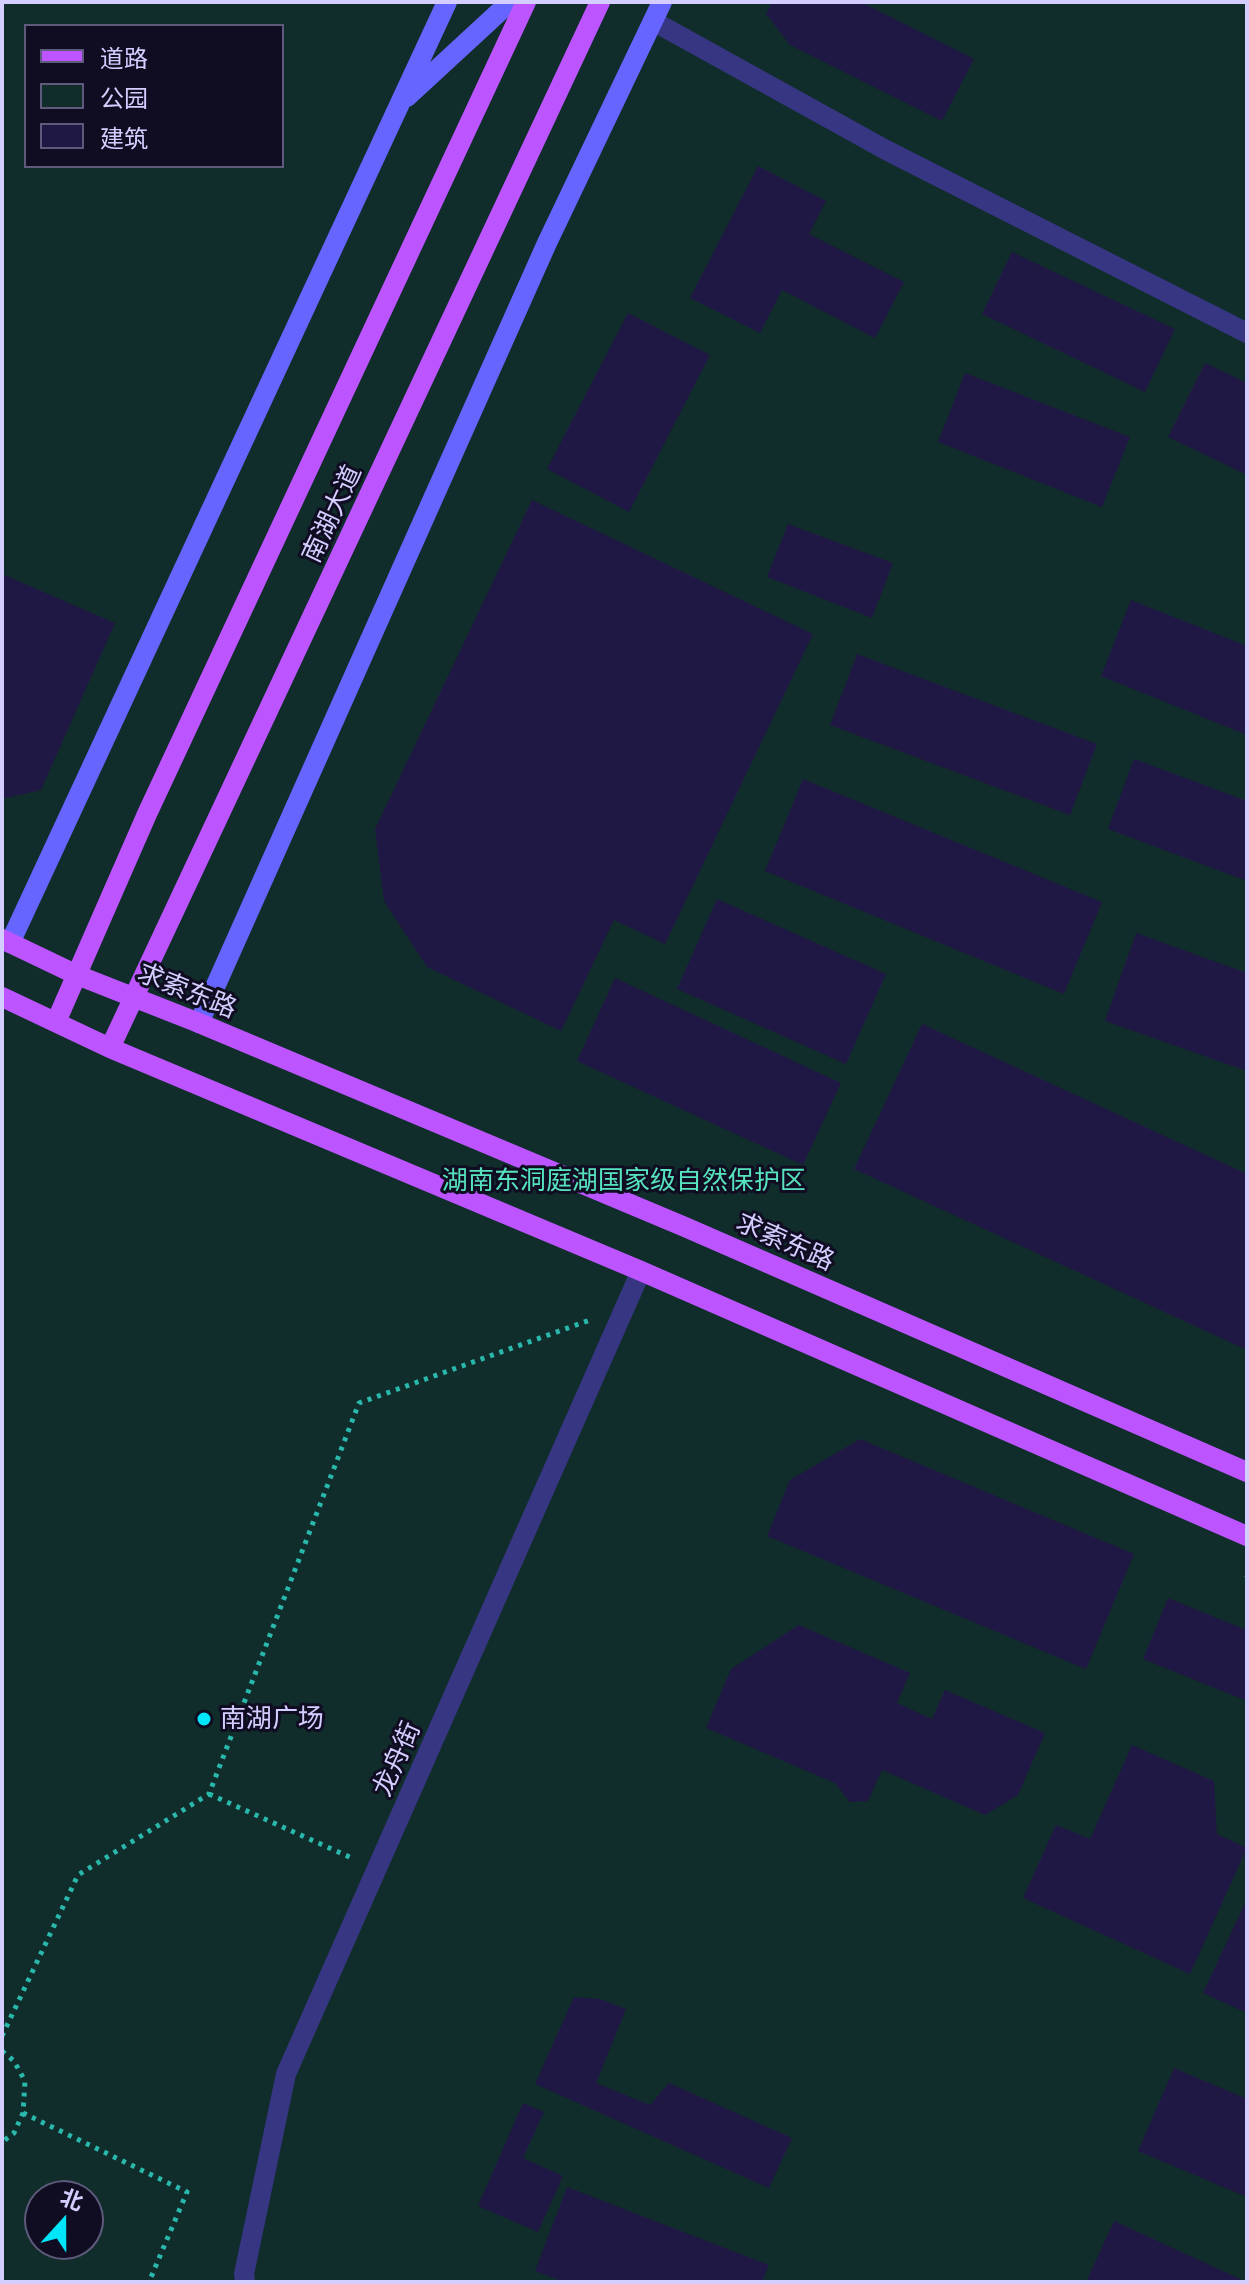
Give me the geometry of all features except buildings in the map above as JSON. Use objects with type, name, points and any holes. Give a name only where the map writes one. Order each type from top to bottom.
[{"type":"main road","points":[[6,941],[447,2]]},
{"type":"main road","points":[[400,104],[510,2]]},
{"type":"main road","name":"南湖大道","points":[[56,1022],[154,800],[526,2]]},
{"type":"main road","name":"南湖大道","points":[[110,1048],[600,2]]},
{"type":"main road","points":[[199,1023],[547,243],[662,2]]},
{"type":"main road","name":"求索东路","points":[[6,941],[77,975],[685,1227],[1247,1472]]},
{"type":"main road","points":[[2,997],[110,1048],[641,1271],[1247,1536]]},
{"type":"street","points":[[653,21],[886,150],[1247,333]]},
{"type":"street","name":"龙舟街","points":[[245,2282],[244,2274],[286,2074],[641,1271]]},
{"type":"path","points":[[2,2036],[78,1875],[209,1794],[359,1403],[624,1307]]},
{"type":"path","points":[[209,1794],[376,1870]]},
{"type":"path","points":[[2,2051],[14,2061],[25,2081],[23,2113],[14,2133],[2,2142]]},
{"type":"path","points":[[23,2113],[187,2192],[149,2282]]},
{"type":"green space","name":"湖南东洞庭湖国家级自然保护区","points":[[2,2],[1247,2],[1247,2282],[2,2282]]},
{"type":"place","name":"南湖广场","points":[[204,1719]]}]
